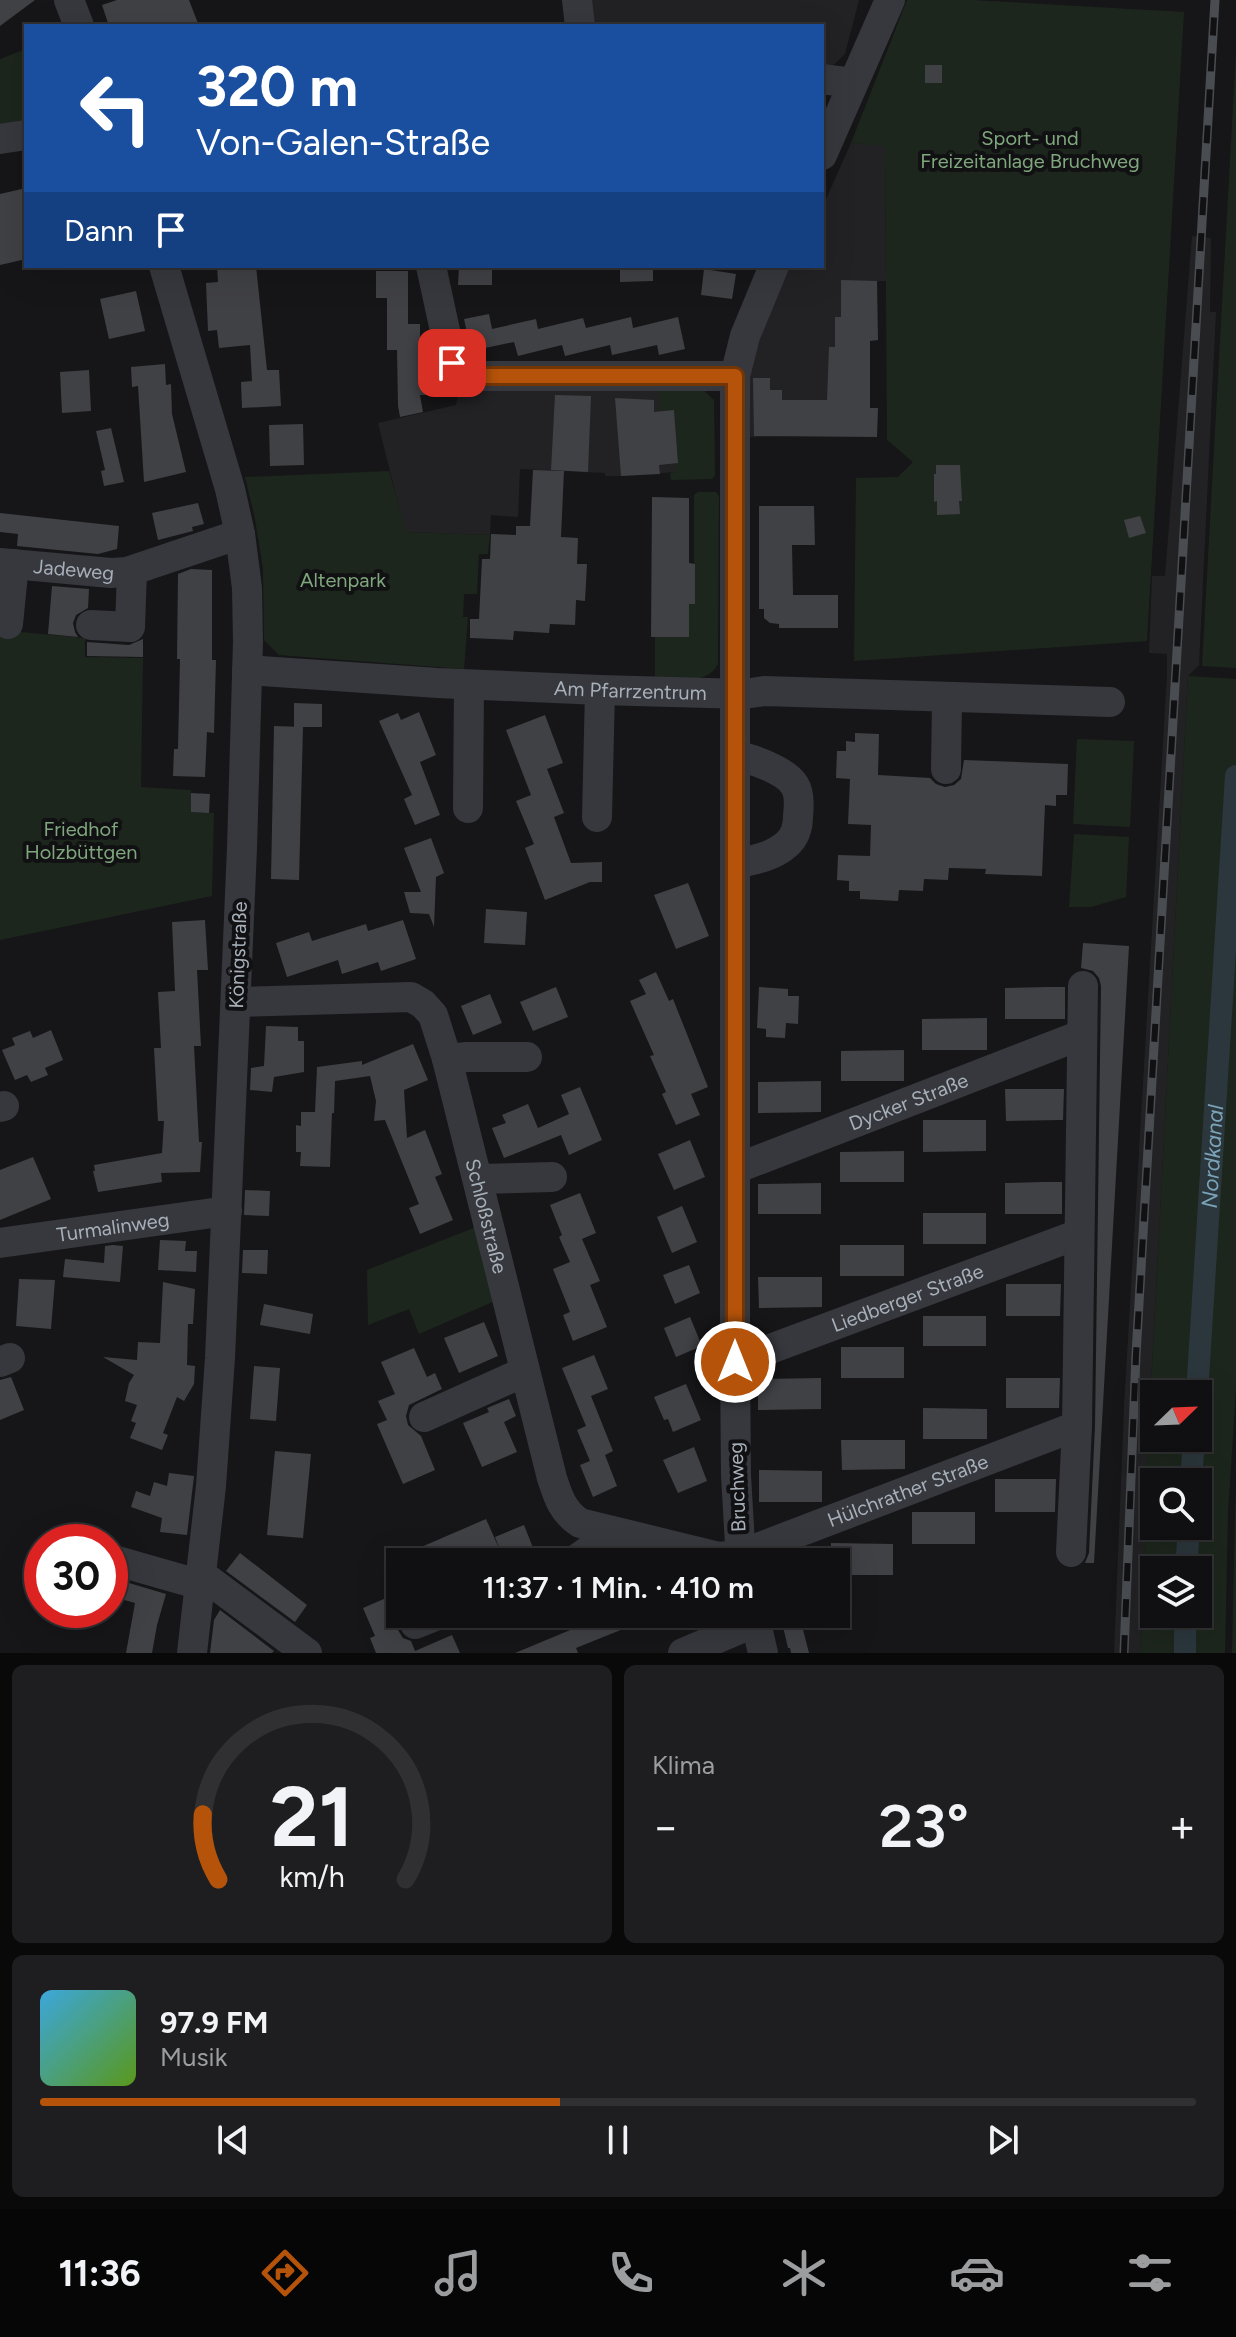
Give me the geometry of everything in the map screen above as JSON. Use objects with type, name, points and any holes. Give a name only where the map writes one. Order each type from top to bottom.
[{"type":"street","points":[[577,0],[580,24]]},
{"type":"street","points":[[824,150],[890,0]]},
{"type":"street","points":[[824,79],[853,83]]},
{"type":"street","points":[[0,139],[24,135]]},
{"type":"street","name":"Königstraße","points":[[165,268],[230,489],[247,588],[247,670],[227,1211],[212,1472],[192,1653]]},
{"type":"street","points":[[431,268],[452,363],[459,372],[469,376],[735,376]]},
{"type":"street","name":"Bruchweg","points":[[740,1548],[735,1362],[735,376],[745,336],[773,268]]},
{"type":"street","name":"Jadeweg","points":[[8,624],[7,564],[111,573],[132,571],[240,534]]},
{"type":"street","name":"Jadeweg","points":[[91,625],[130,627],[132,571]]},
{"type":"street","name":"Am Pfarrzentrum","points":[[247,670],[469,685],[600,690],[735,694],[764,691],[1110,702]]},
{"type":"street","points":[[468,808],[469,685]]},
{"type":"street","points":[[597,817],[600,690]]},
{"type":"street","points":[[946,769],[947,698]]},
{"type":"street","points":[[735,756],[757,761],[789,779],[798,791],[798,809],[796,830],[784,847],[766,856],[735,864]]},
{"type":"street","points":[[1071,1552],[1077,1426],[1083,986]]},
{"type":"street","name":"Schloßstraße","points":[[236,1002],[411,997],[433,1015],[447,1059],[524,1372],[561,1505],[569,1516],[580,1523],[681,1548]]},
{"type":"street","name":"Dycker Straße","points":[[735,1169],[1081,1035]]},
{"type":"street","points":[[447,1059],[527,1057]]},
{"type":"street","points":[[478,1179],[552,1177]]},
{"type":"street","name":"Turmalinweg","points":[[0,1243],[227,1211]]},
{"type":"street","name":"Liedberger Straße","points":[[735,1362],[1079,1234]]},
{"type":"street","points":[[424,1417],[524,1372]]},
{"type":"street","name":"Hülchrather Straße","points":[[766,1548],[1077,1426]]},
{"type":"street","points":[[592,1548],[604,1530]]},
{"type":"street","points":[[128,1563],[201,1580],[307,1653]]},
{"type":"street","points":[[683,1653],[734,1628]]},
{"type":"street","points":[[757,1628],[763,1653]]},
{"type":"shaded area","points":[[590,0],[859,0],[845,54],[828,70],[824,69],[824,24],[593,24]]},
{"type":"shaded area","points":[[851,143],[885,145],[886,281],[841,281],[841,317],[835,318],[835,347],[829,348],[829,408],[800,436],[746,437],[747,380],[756,337],[785,268],[824,268],[824,204]]},
{"type":"shaded area","points":[[1192,236],[1211,238],[1210,312],[1216,312],[1199,665],[1188,676],[1151,1380],[1140,1380],[1140,1452],[1148,1452],[1147,1468],[1140,1468],[1140,1540],[1144,1540],[1144,1556],[1140,1556],[1141,1653],[1114,1653],[1124,1407],[1167,675],[1167,654],[1149,653],[1152,576],[1165,576]]},
{"type":"shaded area","points":[[459,389],[659,389],[674,410],[678,463],[675,472],[605,476],[605,473],[520,469],[518,517],[491,515],[490,535],[405,532],[378,423],[456,405]]},
{"type":"green space","name":"Sport- und Freizeitanlage Bruchweg","points":[[907,0],[973,0],[1184,12],[1147,641],[854,661],[856,478],[898,477],[913,462],[887,440],[885,146],[851,143]]},
{"type":"green space","points":[[24,50],[24,122],[0,127],[0,59]]},
{"type":"green space","points":[[1236,52],[1236,668],[1202,666]]},
{"type":"green space","points":[[701,388],[714,400],[715,475],[712,479],[671,480],[670,473],[675,472],[675,463],[678,463],[674,411],[659,411],[659,389]]},
{"type":"green space","name":"Altenpark","points":[[389,471],[406,532],[490,535],[488,554],[479,554],[477,594],[464,594],[463,617],[468,617],[464,669],[279,655],[264,640],[263,569],[245,477]]},
{"type":"green space","points":[[698,492],[716,492],[719,496],[718,664],[713,671],[699,678],[655,678],[655,637],[689,637],[689,604],[694,604],[694,495]]},
{"type":"green space","name":"Friedhof Holzbüttgen","points":[[0,630],[85,638],[85,657],[143,658],[141,787],[191,790],[191,812],[214,813],[212,896],[0,940]]},
{"type":"green space","points":[[1188,676],[1236,679],[1236,1388],[1228,1513],[1225,1653],[1141,1653],[1142,1628],[1212,1628],[1212,1556],[1144,1556],[1144,1540],[1212,1540],[1212,1468],[1147,1468],[1148,1452],[1212,1452],[1212,1380],[1151,1380]]},
{"type":"green space","points":[[1077,739],[1134,741],[1130,827],[1073,824]]},
{"type":"green space","points":[[1074,834],[1129,837],[1126,897],[1091,907],[1069,907]]},
{"type":"green space","points":[[476,1227],[497,1300],[419,1334],[409,1309],[368,1325],[367,1270]]},
{"type":"green space","points":[[1236,1491],[1236,1653],[1232,1653],[1235,1513]]},
{"type":"building","points":[[0,0],[35,0],[0,26]]},
{"type":"building","points":[[117,0],[189,0],[198,24],[108,24],[102,5]]},
{"type":"building","points":[[925,65],[942,65],[942,83],[925,83]]},
{"type":"building","points":[[24,188],[24,259],[0,265],[0,194]]},
{"type":"building","points":[[217,268],[256,268],[267,370],[279,370],[281,406],[242,408],[241,382],[252,381],[250,345],[219,348],[217,330],[208,331],[206,283],[218,282]]},
{"type":"building","points":[[459,268],[492,268],[492,285],[458,285]]},
{"type":"building","points":[[620,268],[653,268],[653,281],[620,282]]},
{"type":"building","points":[[704,269],[736,274],[732,299],[701,295]]},
{"type":"building","points":[[376,271],[408,271],[408,324],[420,324],[420,369],[430,369],[430,395],[420,395],[423,412],[400,417],[397,350],[387,350],[387,298],[376,298]]},
{"type":"building","points":[[841,280],[877,281],[878,340],[870,341],[870,408],[878,408],[877,437],[754,436],[753,378],[770,378],[770,390],[782,390],[782,400],[827,400],[829,347],[835,347],[835,317],[841,317]]},
{"type":"building","points":[[136,291],[145,331],[109,339],[100,299]]},
{"type":"building","points":[[489,314],[492,329],[536,319],[538,329],[583,318],[586,328],[631,317],[633,328],[678,317],[685,349],[659,355],[657,345],[612,355],[610,345],[565,356],[562,345],[518,356],[514,342],[471,351],[464,319]]},
{"type":"building","points":[[165,364],[166,385],[171,384],[172,414],[186,472],[144,482],[138,386],[132,387],[131,367]]},
{"type":"building","points":[[89,370],[91,411],[62,413],[60,372]]},
{"type":"building","points":[[555,395],[591,396],[588,472],[551,470]]},
{"type":"building","points":[[615,398],[654,400],[654,412],[674,410],[678,463],[659,465],[660,474],[621,476]]},
{"type":"building","points":[[303,424],[304,465],[270,466],[269,425]]},
{"type":"building","points":[[111,428],[124,482],[104,486],[101,471],[105,470],[96,431]]},
{"type":"building","points":[[936,465],[960,465],[960,514],[937,515],[937,501],[934,502]]},
{"type":"building","points":[[533,470],[564,471],[561,537],[578,538],[577,564],[587,564],[585,601],[576,600],[575,625],[550,624],[549,633],[514,631],[513,640],[470,638],[470,619],[479,619],[482,559],[490,559],[491,534],[516,535],[516,526],[530,526]]},
{"type":"building","points":[[652,497],[689,498],[689,563],[695,564],[695,604],[689,604],[689,637],[651,637]]},
{"type":"building","points":[[198,503],[204,524],[192,527],[193,531],[158,540],[152,513]]},
{"type":"building","points":[[759,506],[814,506],[815,545],[792,545],[793,595],[838,595],[838,628],[779,628],[779,624],[770,623],[764,618],[764,609],[759,609]]},
{"type":"building","points":[[0,513],[119,526],[117,549],[98,554],[17,546],[18,534],[0,532]]},
{"type":"building","points":[[1140,516],[1146,533],[1129,538],[1124,520]]},
{"type":"building","points":[[191,569],[212,570],[212,660],[216,660],[214,733],[207,732],[205,777],[173,776],[174,749],[178,749],[178,574]]},
{"type":"building","points":[[52,586],[89,589],[88,608],[76,615],[73,623],[78,637],[48,634]]},
{"type":"building","points":[[143,639],[143,657],[87,656],[87,642],[129,645]]},
{"type":"building","points":[[294,703],[322,704],[322,727],[294,727]]},
{"type":"building","points":[[419,712],[436,755],[420,762],[440,815],[415,825],[404,799],[412,795],[379,721],[398,713],[401,720]]},
{"type":"building","points":[[545,715],[563,763],[547,769],[564,813],[554,817],[571,863],[602,862],[602,882],[590,882],[545,900],[525,848],[534,844],[516,801],[531,795],[506,730]]},
{"type":"building","points":[[274,726],[303,727],[299,880],[271,879]]},
{"type":"building","points":[[855,733],[879,734],[878,775],[930,778],[945,787],[961,779],[964,760],[1068,764],[1067,795],[1056,795],[1056,806],[1045,805],[1042,876],[985,874],[986,869],[949,868],[948,880],[924,879],[923,891],[899,890],[898,901],[860,899],[860,891],[849,891],[849,881],[837,880],[838,855],[870,856],[871,825],[848,824],[850,779],[836,778],[837,751],[846,751],[846,741],[855,742]]},
{"type":"building","points":[[191,793],[210,794],[209,813],[191,812]]},
{"type":"building","points":[[431,838],[444,873],[436,877],[434,927],[429,914],[410,913],[404,892],[421,892],[404,848]]},
{"type":"building","points":[[688,883],[709,936],[676,949],[654,895]]},
{"type":"building","points":[[486,909],[527,912],[525,945],[484,943]]},
{"type":"building","points":[[205,920],[208,970],[197,970],[201,1046],[194,1046],[199,1142],[202,1142],[200,1172],[161,1173],[162,1182],[98,1192],[94,1165],[162,1153],[164,1121],[158,1121],[154,1048],[161,1048],[158,992],[175,991],[172,922]]},
{"type":"building","points":[[403,920],[416,959],[381,971],[378,962],[342,974],[338,960],[287,977],[276,943],[309,932],[312,941],[366,924],[368,931]]},
{"type":"building","points":[[1083,943],[1129,946],[1094,1563],[1085,1563],[1089,1553],[1095,1426],[1101,986],[1093,971],[1081,968]]},
{"type":"building","points":[[656,972],[669,1001],[673,999],[708,1087],[691,1094],[700,1115],[676,1125],[650,1056],[654,1055],[630,1001],[646,994],[639,980]]},
{"type":"building","points":[[556,987],[568,1017],[533,1031],[520,1002]]},
{"type":"building","points":[[759,987],[788,989],[788,996],[799,996],[798,1024],[786,1023],[785,1038],[766,1037],[766,1029],[757,1028]]},
{"type":"building","points":[[1065,987],[1065,1019],[1005,1019],[1005,988]]},
{"type":"building","points":[[490,994],[502,1023],[473,1035],[461,1006]]},
{"type":"building","points":[[987,1018],[987,1050],[922,1050],[922,1019]]},
{"type":"building","points":[[266,1026],[298,1027],[298,1041],[304,1041],[304,1072],[274,1077],[272,1092],[250,1090],[251,1068],[264,1066]]},
{"type":"building","points":[[51,1030],[63,1060],[45,1068],[48,1075],[31,1082],[27,1075],[15,1080],[2,1050],[15,1045],[12,1038],[30,1031],[33,1038]]},
{"type":"building","points":[[413,1044],[428,1080],[404,1090],[407,1138],[425,1130],[442,1174],[435,1177],[453,1220],[420,1234],[409,1208],[419,1204],[385,1120],[374,1121],[376,1101],[370,1076],[335,1081],[330,1167],[300,1166],[301,1152],[296,1152],[296,1125],[301,1126],[301,1112],[315,1112],[317,1067],[362,1061],[362,1065]]},
{"type":"building","points":[[904,1050],[904,1081],[841,1081],[841,1051]]},
{"type":"building","points":[[821,1081],[821,1112],[758,1113],[758,1082]]},
{"type":"building","points":[[580,1087],[602,1140],[569,1155],[561,1135],[504,1158],[492,1128],[506,1123],[502,1115],[528,1104],[538,1128],[569,1114],[561,1095]]},
{"type":"building","points":[[1005,1089],[1064,1089],[1063,1120],[1006,1121]]},
{"type":"building","points":[[923,1120],[986,1120],[986,1151],[923,1152]]},
{"type":"building","points":[[690,1140],[705,1177],[674,1190],[658,1154]]},
{"type":"building","points":[[904,1151],[904,1182],[840,1182],[840,1152]]},
{"type":"building","points":[[33,1157],[51,1199],[0,1220],[0,1170]]},
{"type":"building","points":[[1062,1182],[1062,1214],[1005,1214],[1005,1183]]},
{"type":"building","points":[[821,1183],[821,1214],[758,1214],[758,1184]]},
{"type":"building","points":[[245,1190],[270,1191],[269,1216],[244,1215]]},
{"type":"building","points":[[580,1193],[596,1233],[582,1239],[600,1281],[590,1285],[607,1327],[573,1341],[563,1315],[570,1312],[553,1269],[570,1262],[550,1205]]},
{"type":"building","points":[[682,1206],[697,1242],[672,1253],[657,1217]]},
{"type":"building","points":[[923,1213],[986,1213],[986,1244],[923,1244]]},
{"type":"building","points":[[160,1240],[186,1241],[185,1251],[197,1251],[196,1272],[158,1270]]},
{"type":"building","points":[[840,1245],[904,1245],[904,1276],[840,1276]]},
{"type":"building","points":[[105,1246],[123,1246],[120,1282],[63,1277],[65,1259],[104,1263]]},
{"type":"building","points":[[243,1250],[268,1250],[267,1274],[242,1273]]},
{"type":"building","points":[[689,1265],[700,1293],[675,1304],[663,1275]]},
{"type":"building","points":[[758,1277],[822,1277],[822,1307],[759,1308]]},
{"type":"building","points":[[19,1279],[55,1280],[51,1329],[16,1326]]},
{"type":"building","points":[[163,1282],[195,1289],[193,1324],[188,1324],[187,1365],[195,1366],[194,1384],[184,1401],[177,1397],[163,1433],[168,1435],[162,1450],[130,1438],[136,1423],[131,1421],[137,1405],[125,1401],[134,1375],[103,1357],[137,1360],[138,1342],[160,1343]]},
{"type":"building","points":[[1006,1284],[1061,1284],[1060,1316],[1006,1316]]},
{"type":"building","points":[[264,1304],[313,1314],[310,1334],[260,1325]]},
{"type":"building","points":[[923,1316],[986,1316],[986,1346],[923,1346]]},
{"type":"building","points":[[690,1317],[702,1346],[676,1357],[664,1328]]},
{"type":"building","points":[[484,1322],[498,1356],[459,1373],[444,1338]]},
{"type":"building","points":[[841,1347],[904,1347],[904,1378],[841,1378]]},
{"type":"building","points":[[414,1348],[427,1377],[435,1373],[442,1389],[409,1405],[406,1416],[408,1425],[421,1436],[435,1470],[403,1484],[377,1424],[387,1420],[378,1401],[395,1394],[381,1362]]},
{"type":"building","points":[[594,1355],[608,1389],[591,1396],[613,1451],[605,1455],[617,1486],[593,1497],[580,1465],[590,1461],[577,1430],[586,1426],[562,1368]]},
{"type":"building","points":[[254,1366],[280,1368],[276,1421],[250,1419]]},
{"type":"building","points":[[11,1377],[24,1410],[0,1420],[0,1380]]},
{"type":"building","points":[[821,1378],[821,1409],[758,1410],[758,1379]]},
{"type":"building","points":[[1006,1378],[1060,1378],[1059,1408],[1006,1408]]},
{"type":"building","points":[[686,1384],[701,1420],[673,1432],[654,1397]]},
{"type":"building","points":[[509,1399],[516,1416],[504,1422],[517,1452],[482,1467],[463,1423]]},
{"type":"building","points":[[923,1408],[987,1409],[987,1439],[923,1439]]},
{"type":"building","points":[[841,1440],[905,1440],[905,1469],[842,1470]]},
{"type":"building","points":[[694,1447],[707,1481],[678,1493],[663,1460]]},
{"type":"building","points":[[275,1451],[311,1454],[303,1538],[267,1535]]},
{"type":"building","points":[[759,1470],[822,1471],[822,1502],[759,1502]]},
{"type":"building","points":[[169,1473],[194,1476],[187,1535],[160,1532],[162,1518],[131,1507],[136,1491],[150,1496],[154,1482],[167,1486]]},
{"type":"building","points":[[995,1479],[1056,1479],[1055,1512],[995,1512]]},
{"type":"building","points":[[912,1512],[975,1512],[975,1544],[912,1544]]},
{"type":"building","points":[[486,1519],[498,1546],[493,1548],[419,1548]]},
{"type":"building","points":[[524,1525],[533,1548],[499,1548],[495,1537]]},
{"type":"building","points":[[831,1543],[893,1544],[893,1575],[850,1575],[850,1548],[831,1548]]},
{"type":"building","points":[[240,1553],[307,1605],[295,1622],[226,1571]]},
{"type":"building","points":[[128,1583],[166,1594],[152,1653],[126,1653],[135,1603],[128,1601]]},
{"type":"building","points":[[386,1598],[386,1628],[398,1628],[403,1638],[411,1641],[415,1651],[452,1635],[460,1653],[376,1653],[370,1638],[375,1636],[363,1608]]},
{"type":"building","points":[[220,1610],[274,1651],[210,1653],[214,1620]]},
{"type":"building","points":[[575,1628],[626,1628],[576,1648],[578,1653],[515,1653]]},
{"type":"building","points":[[783,1628],[803,1628],[809,1653],[791,1653]]},
{"type":"waterway","name":"Nordkanal","points":[[1198,1380],[1236,776]]},
{"type":"waterway","name":"Nordkanal","points":[[1192,1468],[1193,1452]]},
{"type":"waterway","name":"Nordkanal","points":[[1187,1556],[1188,1540]]},
{"type":"waterway","name":"Nordkanal","points":[[1185,1628],[1185,1653]]},
{"type":"railway","points":[[1124,1653],[1136,1355],[1215,0]]},
{"type":"route","points":[[452,363],[459,372],[469,376],[735,376],[735,1362]]}]
